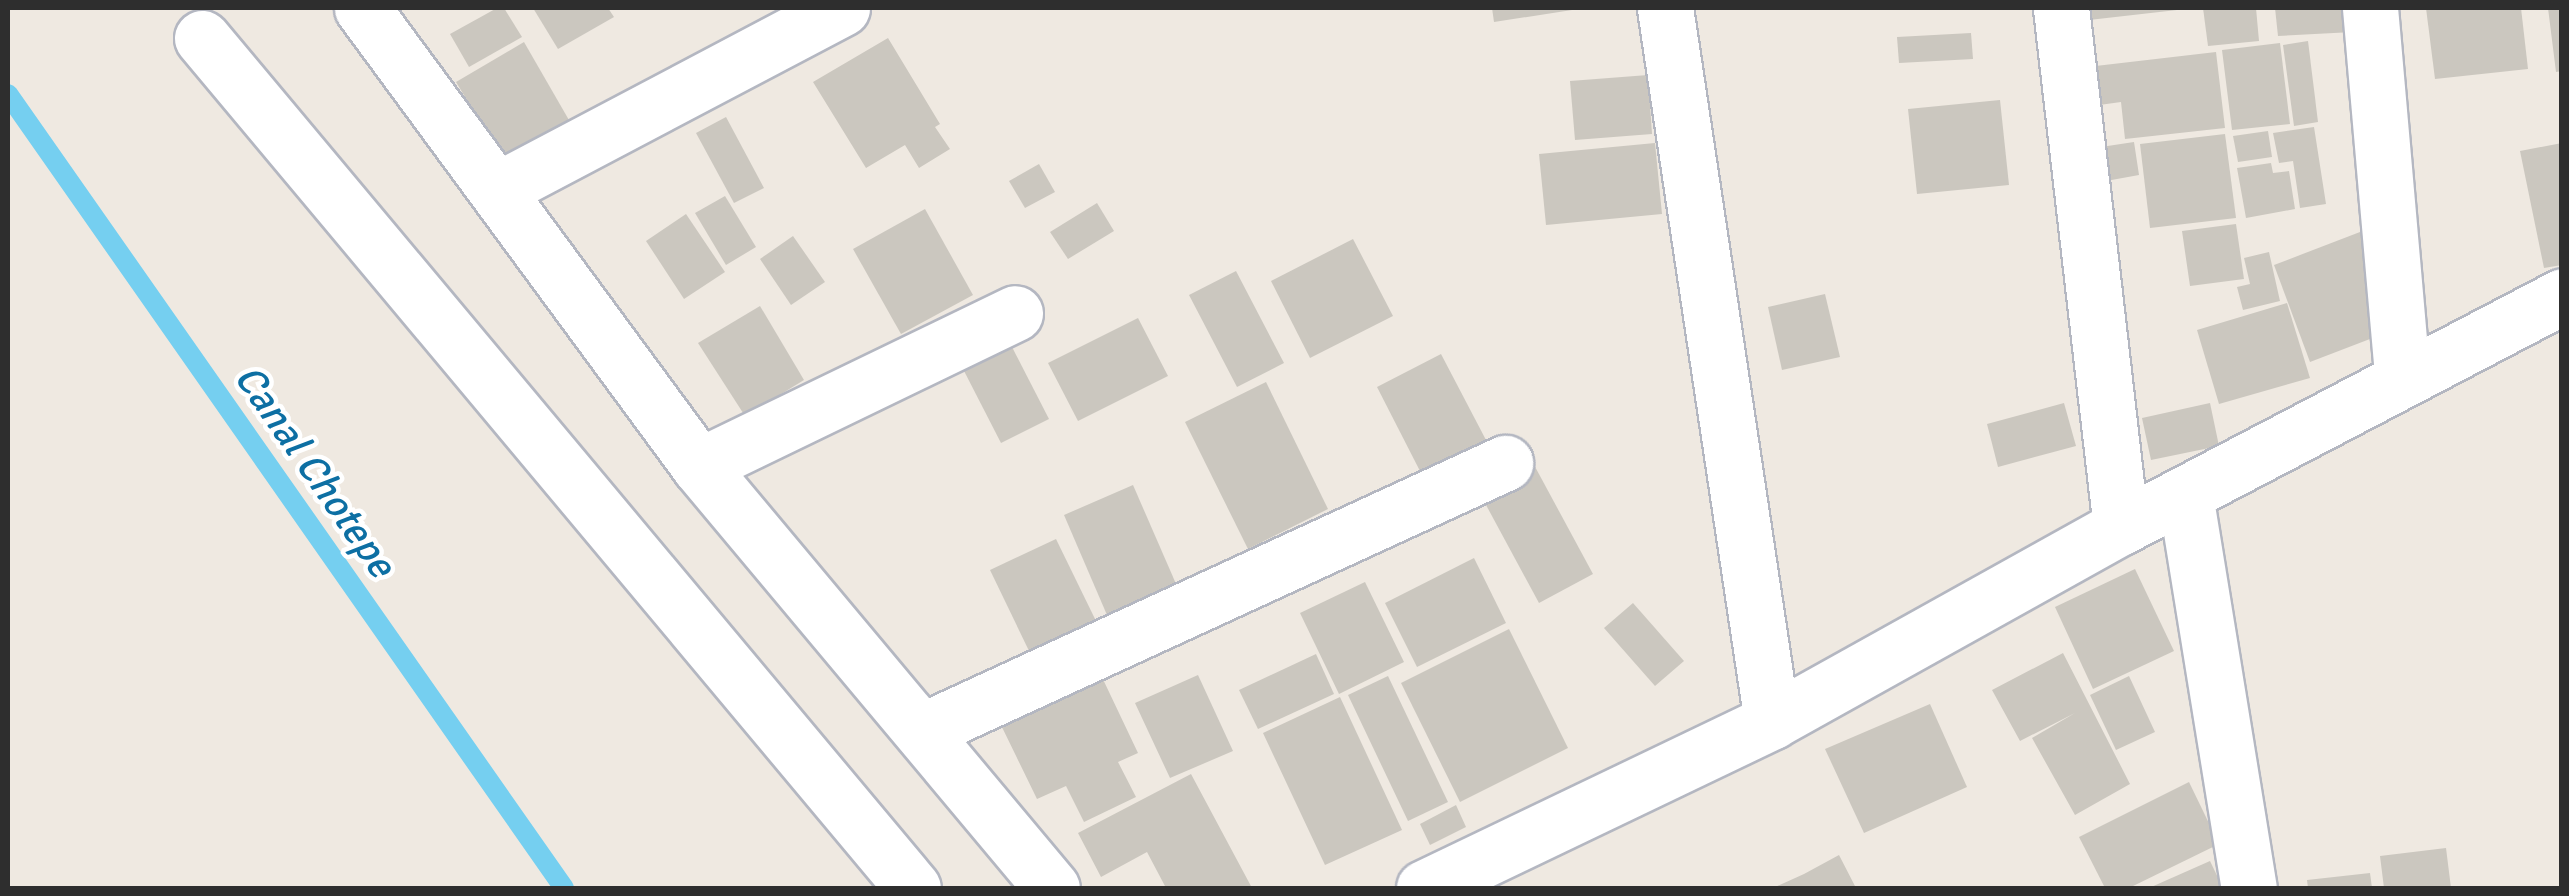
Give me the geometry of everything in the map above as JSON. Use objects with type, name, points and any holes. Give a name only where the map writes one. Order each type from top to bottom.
[{"type":"street","points":[[362,8],[699,466],[1052,888]]},
{"type":"street","points":[[497,190],[842,8]]},
{"type":"street","points":[[1665,8],[1772,721]]},
{"type":"street","points":[[2062,8],[2121,527]]},
{"type":"street","points":[[2370,8],[2402,377]]},
{"type":"street","points":[[202,38],[913,888]]},
{"type":"street","points":[[1424,888],[1772,721],[2121,527],[2562,296]]},
{"type":"street","points":[[699,466],[1015,312]]},
{"type":"street","points":[[922,731],[1505,463]]},
{"type":"street","points":[[2185,494],[2249,888]]},
{"type":"building","points":[[497,8],[504,8],[522,37],[469,67],[450,34]]},
{"type":"building","points":[[533,8],[608,8],[614,17],[558,49]]},
{"type":"building","points":[[1492,8],[1572,8],[1572,10],[1494,22]]},
{"type":"building","points":[[2087,8],[2176,8],[2177,10],[2089,20]]},
{"type":"building","points":[[2203,8],[2256,8],[2259,41],[2208,46]]},
{"type":"building","points":[[2275,8],[2351,8],[2353,32],[2278,36]]},
{"type":"building","points":[[2426,8],[2521,8],[2528,69],[2435,79]]},
{"type":"building","points":[[2548,8],[2562,8],[2562,71],[2556,72]]},
{"type":"building","points":[[1971,33],[1973,59],[1899,63],[1897,37]]},
{"type":"building","points":[[888,38],[940,124],[935,127],[950,149],[919,168],[905,145],[866,168],[813,82]]},
{"type":"building","points":[[2308,41],[2318,122],[2294,126],[2283,45]]},
{"type":"building","points":[[524,42],[577,134],[511,173],[456,82]]},
{"type":"building","points":[[2280,43],[2290,124],[2232,130],[2222,50]]},
{"type":"building","points":[[2216,52],[2225,128],[2125,139],[2121,102],[2092,106],[2087,67]]},
{"type":"building","points":[[1648,75],[1652,134],[1575,140],[1570,81]]},
{"type":"building","points":[[2000,100],[2009,185],[1917,194],[1908,109]]},
{"type":"building","points":[[726,117],[764,188],[734,203],[696,133]]},
{"type":"building","points":[[2314,127],[2326,204],[2300,208],[2293,161],[2279,163],[2273,133]]},
{"type":"building","points":[[2268,131],[2272,157],[2238,162],[2233,136]]},
{"type":"building","points":[[2225,134],[2236,218],[2150,228],[2140,144]]},
{"type":"building","points":[[2134,142],[2139,175],[2106,181],[2101,147]]},
{"type":"building","points":[[1655,143],[1662,214],[1546,225],[1539,154]]},
{"type":"building","points":[[2562,143],[2562,265],[2544,268],[2520,151]]},
{"type":"building","points":[[2271,163],[2273,173],[2289,171],[2295,209],[2246,218],[2237,168]]},
{"type":"building","points":[[1039,164],[1055,192],[1025,208],[1009,181]]},
{"type":"building","points":[[725,196],[756,247],[726,265],[695,213]]},
{"type":"building","points":[[1097,203],[1114,231],[1068,259],[1050,232]]},
{"type":"building","points":[[925,209],[973,295],[901,334],[853,249]]},
{"type":"building","points":[[686,214],[725,272],[684,299],[646,241]]},
{"type":"building","points":[[2236,224],[2244,279],[2190,286],[2182,231]]},
{"type":"building","points":[[2360,232],[2396,329],[2310,362],[2274,265]]},
{"type":"building","points":[[793,236],[825,282],[791,305],[760,259]]},
{"type":"building","points":[[1353,239],[1393,316],[1310,358],[1271,281]]},
{"type":"building","points":[[2269,252],[2280,301],[2243,310],[2237,287],[2250,284],[2244,258]]},
{"type":"building","points":[[1236,271],[1284,363],[1237,387],[1189,295]]},
{"type":"building","points":[[1825,294],[1840,357],[1782,370],[1768,307]]},
{"type":"building","points":[[2287,303],[2310,378],[2219,404],[2197,330]]},
{"type":"building","points":[[760,306],[804,380],[745,416],[698,343]]},
{"type":"building","points":[[1138,318],[1168,376],[1078,421],[1048,363]]},
{"type":"building","points":[[1011,345],[1049,419],[1001,443],[963,369]]},
{"type":"building","points":[[1441,354],[1486,440],[1421,473],[1377,387]]},
{"type":"building","points":[[1266,382],[1328,509],[1248,549],[1185,422]]},
{"type":"building","points":[[2064,403],[2076,446],[1998,467],[1987,424]]},
{"type":"building","points":[[2210,403],[2219,446],[2151,460],[2142,418]]},
{"type":"building","points":[[1533,463],[1593,574],[1539,603],[1479,492]]},
{"type":"building","points":[[1133,485],[1180,593],[1110,622],[1064,515]]},
{"type":"building","points":[[1056,539],[1096,621],[1030,653],[990,570]]},
{"type":"building","points":[[1474,558],[1506,623],[1417,667],[1385,603]]},
{"type":"building","points":[[2135,569],[2174,651],[2093,689],[2055,607]]},
{"type":"building","points":[[1365,582],[1404,662],[1339,694],[1300,613]]},
{"type":"building","points":[[1633,603],[1684,661],[1655,686],[1604,628]]},
{"type":"building","points":[[1509,629],[1568,748],[1460,802],[1401,683]]},
{"type":"building","points":[[2063,653],[2130,784],[2075,815],[2032,738],[2075,713],[2020,741],[1992,690]]},
{"type":"building","points":[[1316,654],[1334,694],[1258,729],[1239,690]]},
{"type":"building","points":[[1100,673],[1138,753],[1118,762],[1136,797],[1084,822],[1066,786],[1037,799],[999,721]]},
{"type":"building","points":[[1198,675],[1233,751],[1170,778],[1135,703]]},
{"type":"building","points":[[1388,676],[1448,802],[1408,821],[1348,695]]},
{"type":"building","points":[[2129,676],[2155,732],[2116,750],[2090,695]]},
{"type":"building","points":[[1340,697],[1402,830],[1325,865],[1263,733]]},
{"type":"building","points":[[1930,704],[1967,787],[1864,833],[1825,749]]},
{"type":"building","points":[[1191,774],[1252,888],[1166,888],[1147,852],[1101,877],[1078,833]]},
{"type":"building","points":[[2189,782],[2219,844],[2129,888],[2105,888],[2079,837]]},
{"type":"building","points":[[1456,805],[1466,827],[1430,845],[1420,824]]},
{"type":"building","points":[[2446,848],[2451,888],[2384,888],[2380,856]]},
{"type":"building","points":[[1839,855],[1856,888],[1773,888],[1804,874]]},
{"type":"building","points":[[2210,861],[2223,888],[2149,888]]},
{"type":"building","points":[[2370,873],[2372,888],[2308,888],[2307,880]]},
{"type":"waterway","name":"Canal Chotepe","points":[[8,94],[564,888]]}]
